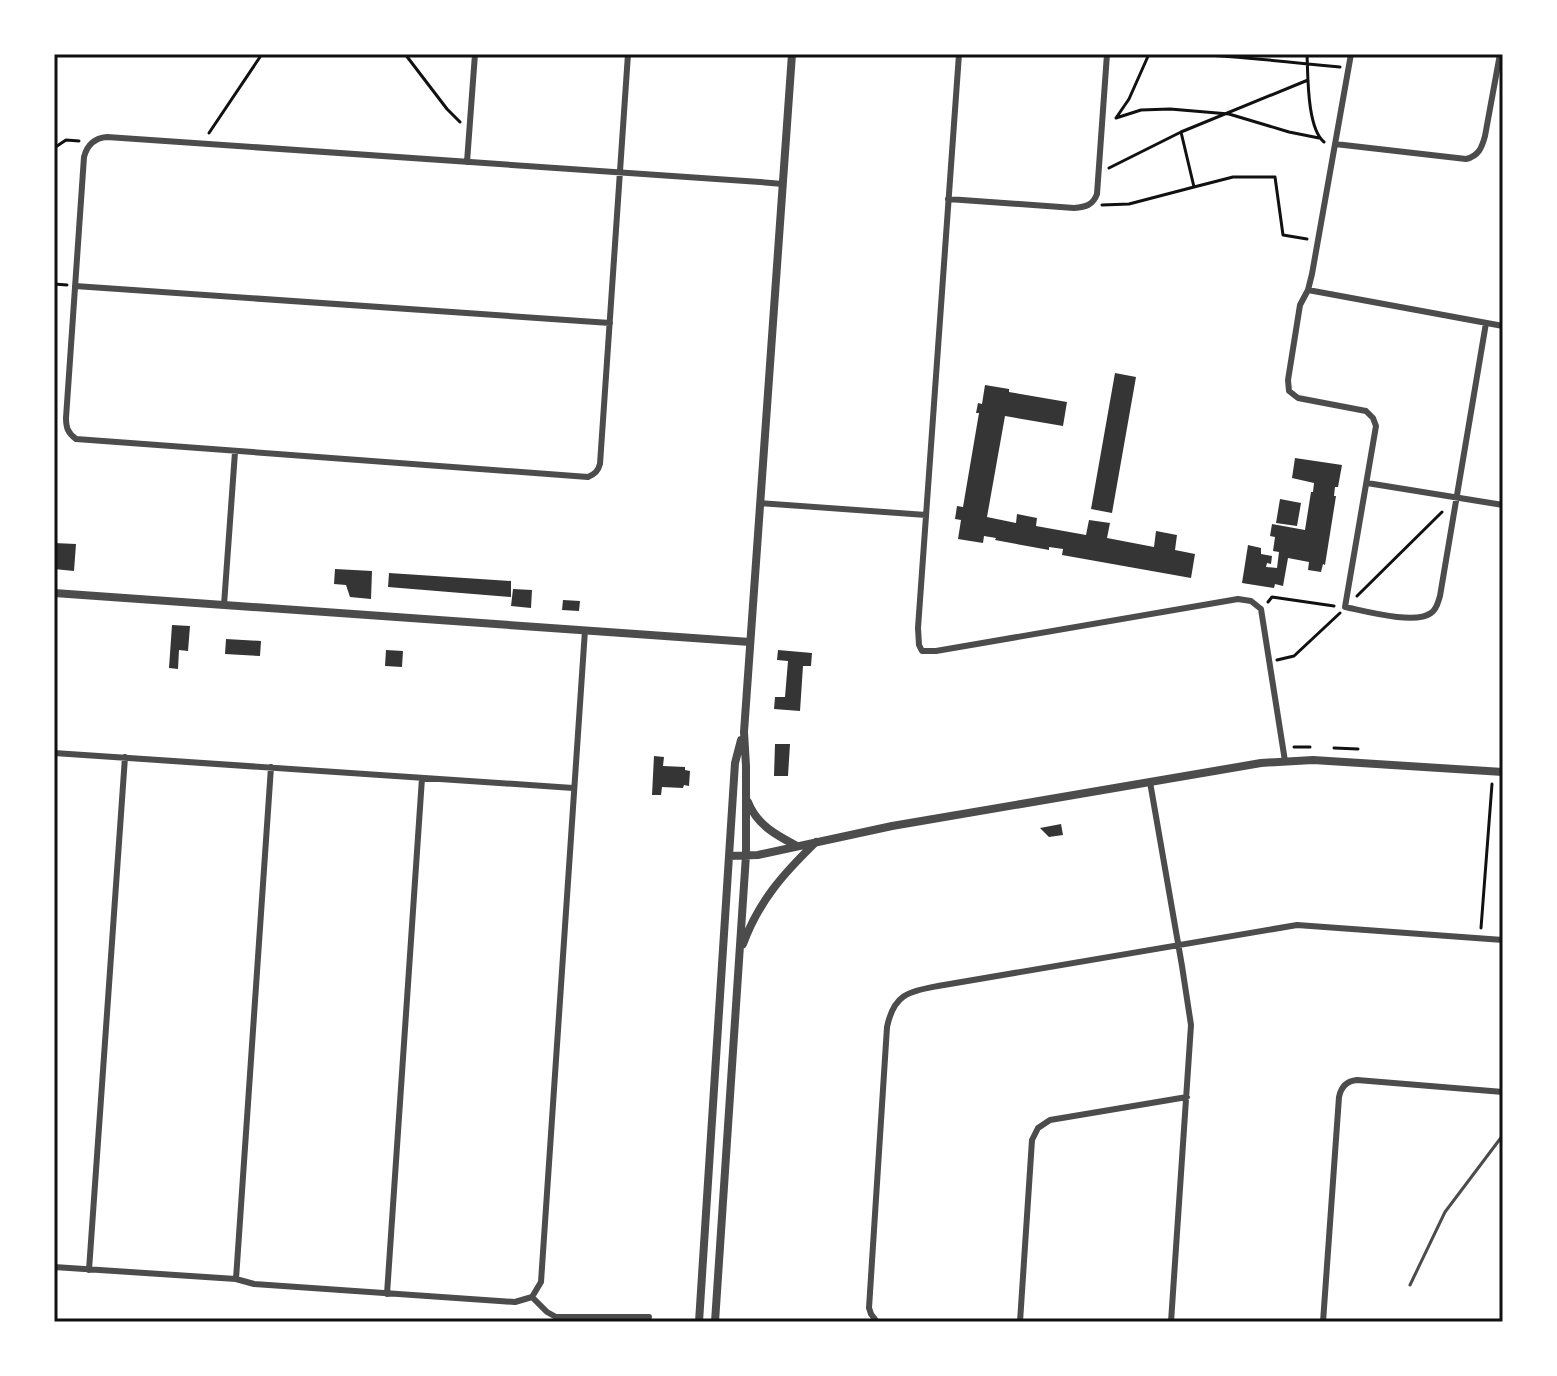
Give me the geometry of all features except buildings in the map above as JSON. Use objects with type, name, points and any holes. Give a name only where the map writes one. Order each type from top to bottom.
[{"type":"street","points":[[467,162],[475,54]]},
{"type":"street","points":[[628,54],[620,173],[610,323],[600,464],[593,475],[235,452],[76,439],[69,434],[66,418],[84,157],[92,143],[107,137],[620,173],[783,184]]},
{"type":"street","points":[[715,1322],[746,855],[744,732],[792,54]]},
{"type":"street","points":[[959,54],[919,645],[922,651],[936,651],[1238,599],[1251,601],[1261,609],[1285,761]]},
{"type":"street","points":[[948,199],[1074,208],[1095,201],[1107,54]]},
{"type":"street","points":[[1351,54],[1318,241],[1308,290],[1300,305],[1287,386],[1298,398],[1361,409],[1370,414],[1375,422],[1376,431],[1345,607],[1412,618],[1430,614],[1436,608],[1486,323]]},
{"type":"street","points":[[1334,147],[1466,159],[1476,155],[1482,148],[1485,136],[1500,54]]},
{"type":"street","points":[[75,286],[610,323]]},
{"type":"street","points":[[1308,290],[1503,326]]},
{"type":"street","points":[[224,605],[235,452]]},
{"type":"street","points":[[1367,483],[1503,505]]},
{"type":"street","points":[[760,503],[926,515]]},
{"type":"street","points":[[54,593],[750,642]]},
{"type":"street","points":[[54,1267],[236,1279],[254,1284],[387,1294],[515,1302],[532,1297],[541,1282],[585,630]]},
{"type":"street","points":[[699,1322],[735,763],[744,732]]},
{"type":"street","points":[[54,753],[573,788]]},
{"type":"street","points":[[89,1270],[125,757]]},
{"type":"street","points":[[729,856],[758,855],[892,826],[1261,763],[1313,760],[1503,772]]},
{"type":"street","points":[[236,1279],[271,767]]},
{"type":"street","points":[[387,1294],[422,778]]},
{"type":"street","points":[[1150,782],[1191,1025],[1171,1322]]},
{"type":"street","points":[[746,793],[759,822],[797,846]]},
{"type":"street","points":[[740,953],[763,901],[816,842]]},
{"type":"street","points":[[877,1322],[869,1308],[887,1027],[896,1002],[906,994],[1297,925],[1503,940]]},
{"type":"street","points":[[1323,1322],[1339,1097],[1343,1086],[1357,1080],[1503,1092]]},
{"type":"street","points":[[1020,1322],[1032,1140],[1038,1128],[1050,1120],[1187,1097]]},
{"type":"street","points":[[532,1297],[556,1317],[649,1317]]},
{"type":"lane","points":[[1410,1285],[1445,1212],[1503,1135]]},
{"type":"path","points":[[205,144],[210,131],[262,54]]},
{"type":"path","points":[[405,54],[447,109],[469,130]]},
{"type":"path","points":[[1102,130],[1110,128],[1129,99],[1149,54]]},
{"type":"path","points":[[1193,54],[1348,68]]},
{"type":"path","points":[[1307,54],[1309,104],[1319,138]]},
{"type":"path","points":[[1099,173],[1181,132],[1308,80]]},
{"type":"path","points":[[1116,118],[1141,110],[1229,114],[1319,138],[1334,147]]},
{"type":"path","points":[[1181,132],[1194,187]]},
{"type":"path","points":[[54,148],[66,140],[92,143]]},
{"type":"path","points":[[1090,205],[1129,204],[1233,177],[1275,177],[1283,235],[1318,241]]},
{"type":"path","points":[[1277,660],[1294,656],[1456,498]]},
{"type":"path","points":[[1261,609],[1272,597],[1345,607]]},
{"type":"path","points":[[1481,938],[1492,784]]}]
